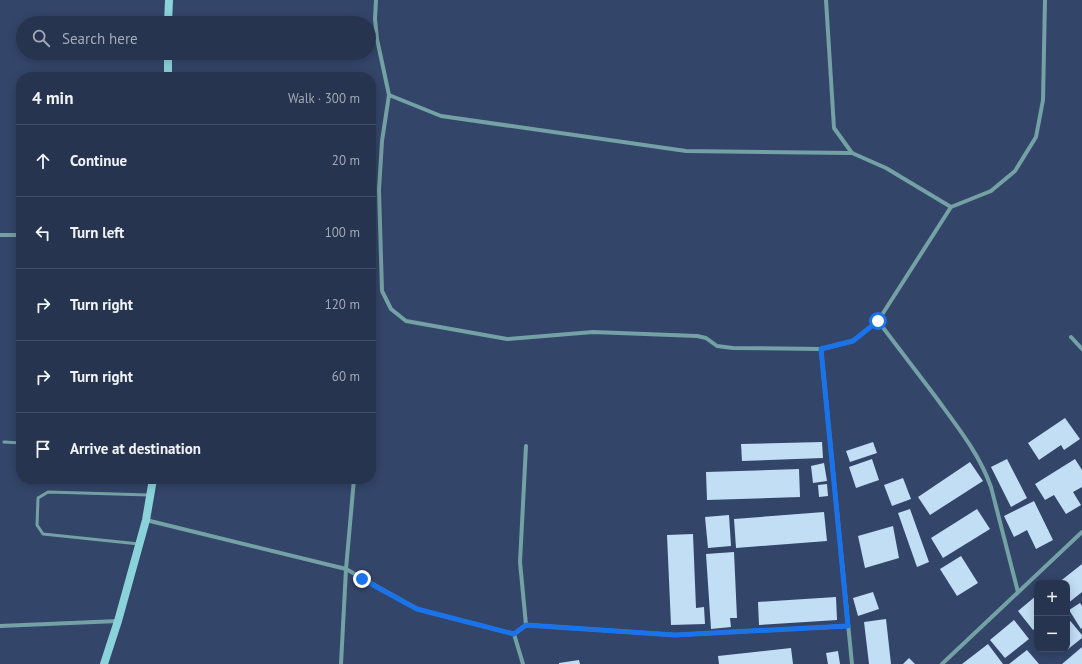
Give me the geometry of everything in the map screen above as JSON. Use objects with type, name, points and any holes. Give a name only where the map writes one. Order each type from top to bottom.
[{"type":"main road","points":[[168,16],[169,0]]},
{"type":"main road","points":[[168,60],[168,72]]},
{"type":"main road","points":[[104,664],[118,621],[146,520],[152,484]]},
{"type":"street","points":[[374,16],[376,0]]},
{"type":"street","points":[[826,0],[834,128],[852,153]]},
{"type":"street","points":[[376,33],[389,95],[382,142],[379,190],[382,291],[391,309],[406,321],[507,339],[593,332],[696,336],[706,338],[717,346],[733,348],[821,349],[853,341],[878,321],[951,207],[991,191],[1015,171],[1036,137],[1043,100],[1045,0]]},
{"type":"street","points":[[389,95],[441,116],[686,151],[852,153],[886,168],[951,207]]},
{"type":"street","points":[[0,235],[16,235]]},
{"type":"street","points":[[878,321],[943,407],[978,457],[992,493],[1018,592]]},
{"type":"street","points":[[1071,337],[1082,349]]},
{"type":"street","points":[[821,349],[852,664]]},
{"type":"street","points":[[526,446],[520,562],[526,625]]},
{"type":"street","points":[[341,664],[346,570],[354,484]]},
{"type":"street","points":[[146,520],[346,570],[417,609],[514,634]]},
{"type":"street","points":[[942,664],[1082,532]]},
{"type":"street","points":[[0,626],[118,621]]},
{"type":"street","points":[[514,634],[526,625],[675,635],[848,626]]},
{"type":"street","points":[[514,634],[522,664]]},
{"type":"lane","points":[[4,442],[16,443]]},
{"type":"lane","points":[[139,544],[43,534],[37,524],[38,498],[48,492],[150,495]]},
{"type":"building","points":[[1065,418],[1080,439],[1064,450],[1061,445],[1039,460],[1028,443]]},
{"type":"building","points":[[822,442],[823,458],[742,461],[741,444]]},
{"type":"building","points":[[873,442],[877,453],[850,462],[846,451]]},
{"type":"building","points":[[872,459],[879,480],[856,488],[849,467]]},
{"type":"building","points":[[1007,459],[1027,498],[1011,507],[991,467]]},
{"type":"building","points":[[1075,459],[1082,470],[1082,487],[1073,492],[1081,505],[1066,514],[1054,495],[1045,500],[1035,484]]},
{"type":"building","points":[[970,462],[983,481],[930,515],[918,497]]},
{"type":"building","points":[[824,463],[827,481],[813,483],[811,466]]},
{"type":"building","points":[[799,469],[800,497],[707,500],[706,472]]},
{"type":"building","points":[[903,478],[911,499],[892,506],[884,485]]},
{"type":"building","points":[[827,484],[828,496],[819,497],[818,485]]},
{"type":"building","points":[[1034,501],[1053,540],[1036,549],[1027,530],[1014,537],[1004,516]]},
{"type":"building","points":[[910,509],[929,562],[917,567],[898,513]]},
{"type":"building","points":[[977,509],[990,529],[943,558],[931,538]]},
{"type":"building","points":[[824,512],[827,541],[736,548],[734,519]]},
{"type":"building","points":[[729,515],[731,546],[708,548],[705,517]]},
{"type":"building","points":[[893,526],[899,558],[865,568],[858,536]]},
{"type":"building","points":[[693,534],[696,608],[704,607],[705,624],[671,625],[667,535]]},
{"type":"building","points":[[734,552],[737,618],[730,618],[731,627],[711,629],[706,554]]},
{"type":"building","points":[[961,556],[978,583],[957,596],[940,569]]},
{"type":"building","points":[[1082,564],[1082,592],[1070,602],[1070,580],[1062,580]]},
{"type":"building","points":[[873,592],[879,609],[858,616],[853,598]]},
{"type":"building","points":[[836,597],[837,620],[759,625],[758,602]]},
{"type":"building","points":[[1034,598],[1034,629],[1033,630],[1018,611]]},
{"type":"building","points":[[1080,603],[1082,606],[1081,629],[1070,612],[1070,609]]},
{"type":"building","points":[[886,619],[891,664],[869,664],[864,622]]},
{"type":"building","points":[[1014,620],[1029,639],[1005,658],[990,640]]},
{"type":"building","points":[[1070,621],[1082,635],[1082,638],[1070,648]]},
{"type":"building","points":[[988,644],[1003,664],[962,664]]},
{"type":"building","points":[[1082,647],[1082,664],[1062,664]]},
{"type":"building","points":[[791,648],[793,664],[719,664],[718,656]]},
{"type":"building","points":[[1027,650],[1039,664],[1009,664]]},
{"type":"building","points":[[838,651],[840,664],[828,664],[826,653]]},
{"type":"building","points":[[909,658],[915,664],[903,664]]},
{"type":"building","points":[[579,660],[580,664],[559,664],[559,663]]},
{"type":"route","points":[[362,579],[417,609],[514,634],[526,625],[675,635],[848,626],[821,349],[853,341],[878,321]]}]
